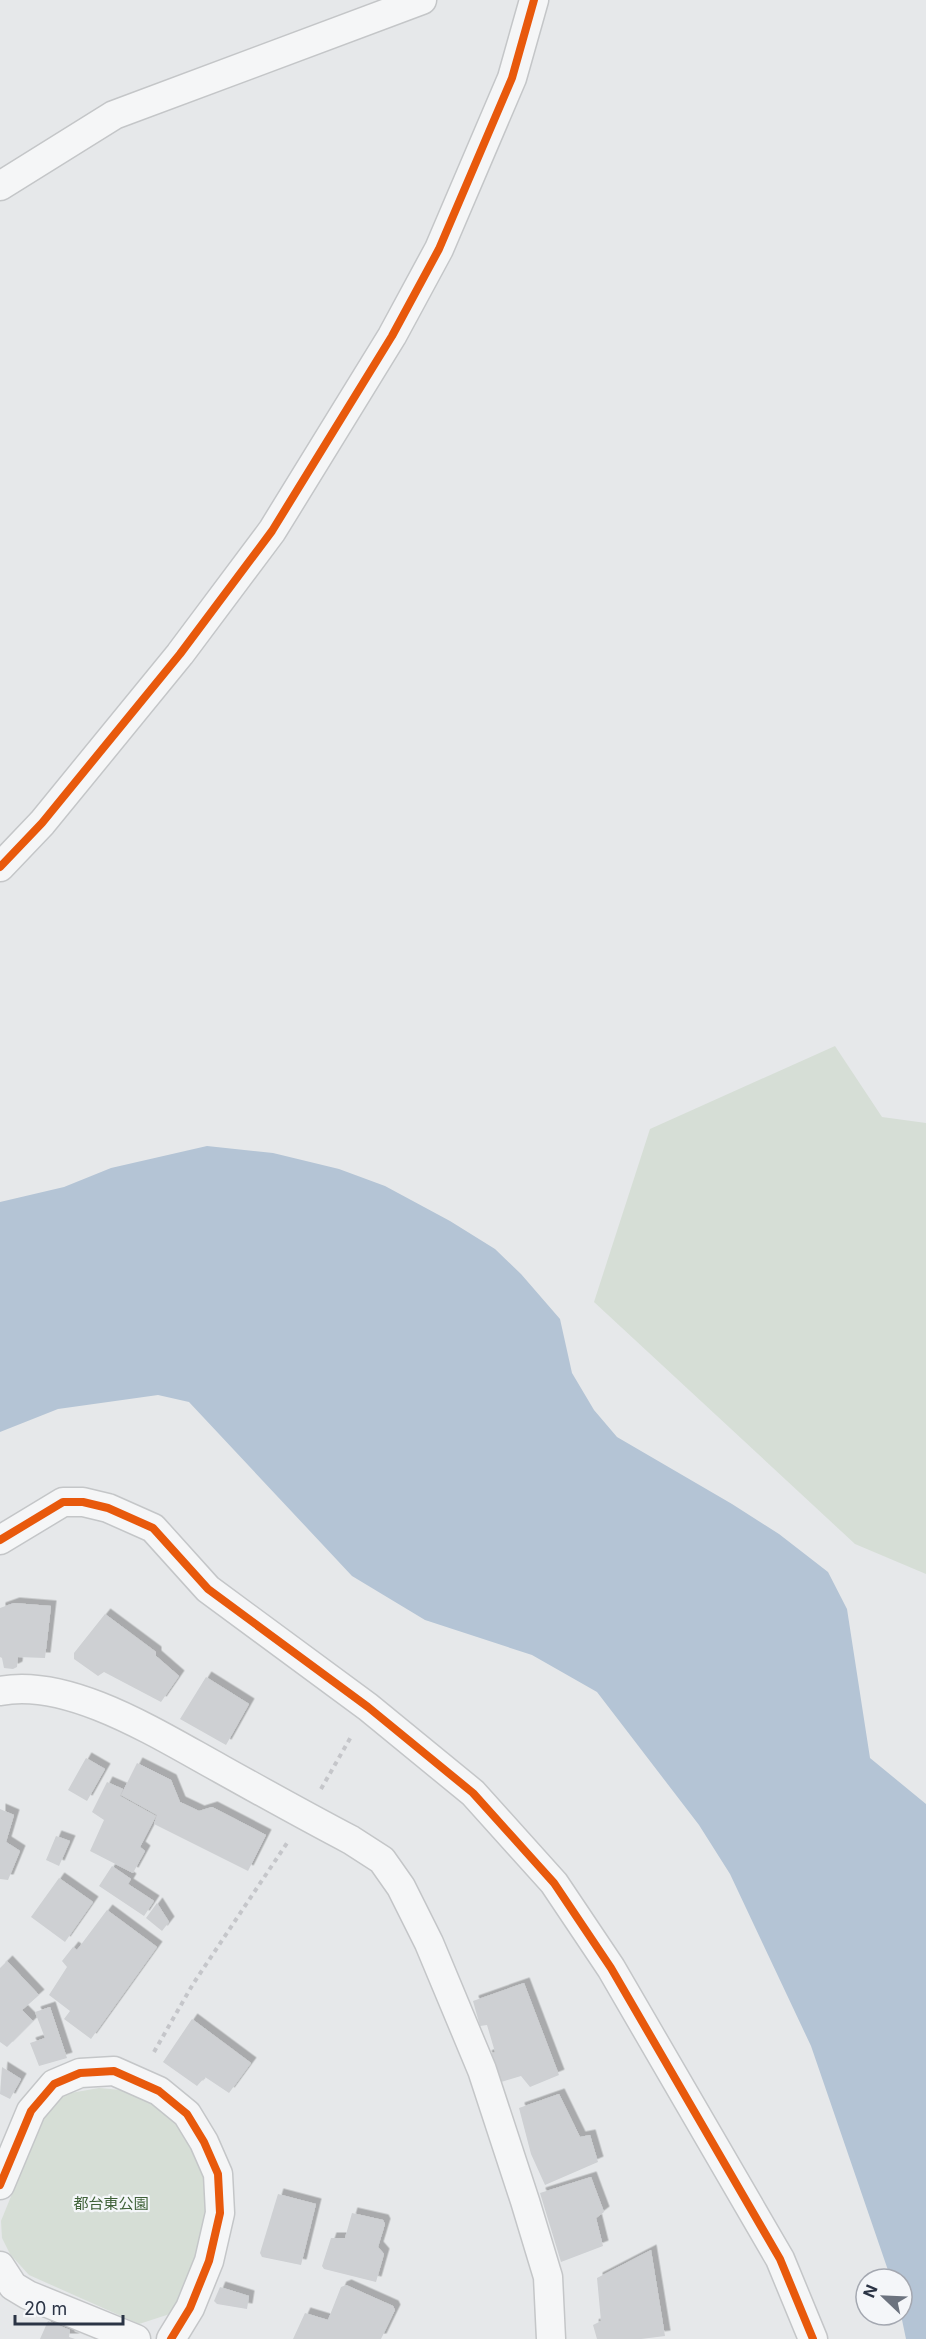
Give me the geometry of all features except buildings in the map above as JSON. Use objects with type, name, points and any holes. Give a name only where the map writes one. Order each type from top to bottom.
[{"type":"street","points":[[0,186],[114,115],[422,0]]},
{"type":"street","points":[[0,867],[42,823],[180,654],[272,531],[392,336],[439,249],[512,78],[534,0]]},
{"type":"street","points":[[0,1540],[63,1502],[108,1508],[153,1528],[208,1589],[368,1707],[473,1793],[554,1883],[611,1968],[780,2259],[813,2339]]},
{"type":"street","points":[[0,1691],[42,1690],[96,1705],[144,1726],[382,1860],[401,1887],[429,1943],[482,2070],[548,2277],[551,2339]]},
{"type":"street","points":[[0,2185],[31,2111],[54,2084],[80,2073],[114,2071],[159,2091],[187,2114],[204,2142],[218,2174],[220,2213],[209,2261],[190,2308],[171,2339]]},
{"type":"street","points":[[0,2266],[12,2286],[28,2295],[136,2339]]},
{"type":"path","points":[[137,2081],[193,1984],[305,1815],[368,1707]]},
{"type":"green space","points":[[835,1046],[882,1117],[926,1123],[926,1574],[855,1544],[594,1302],[650,1129]]},
{"type":"green space","name":"都台東公園","points":[[99,2088],[132,2091],[179,2118],[203,2162],[209,2212],[191,2276],[176,2312],[139,2324],[29,2275],[10,2254],[2,2238],[1,2221],[44,2115],[65,2094]]},
{"type":"water","points":[[207,1146],[273,1153],[339,1169],[385,1186],[450,1221],[495,1249],[521,1274],[560,1319],[572,1373],[594,1410],[617,1437],[779,1534],[828,1572],[847,1609],[870,1758],[926,1804],[926,2339],[906,2339],[904,2327],[914,2327],[914,2267],[887,2267],[811,2046],[730,1874],[699,1825],[597,1692],[532,1655],[425,1620],[352,1576],[189,1402],[158,1395],[58,1409],[0,1432],[0,1202],[64,1187],[111,1168]]},
{"type":"cycle path","points":[[0,867],[42,823],[180,654],[272,531],[392,336],[439,249],[512,78],[534,0]]},
{"type":"cycle path","points":[[0,1540],[63,1502],[83,1502],[108,1508],[153,1528],[208,1589],[368,1707],[473,1793],[554,1883],[611,1968],[780,2259],[813,2339]]},
{"type":"cycle path","points":[[0,2185],[31,2111],[54,2084],[80,2073],[114,2071],[159,2091],[187,2114],[204,2142],[218,2174],[220,2213],[209,2261],[190,2308],[171,2339]]}]
